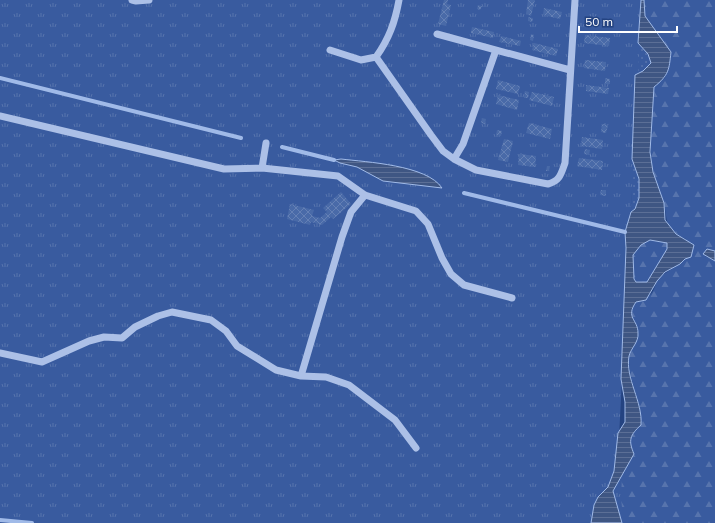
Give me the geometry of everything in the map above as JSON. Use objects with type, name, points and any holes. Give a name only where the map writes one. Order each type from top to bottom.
[{"type":"street","points":[[132,0],[149,0]]},
{"type":"street","points":[[330,50],[361,60],[376,57],[389,39],[396,20],[399,0]]},
{"type":"street","points":[[376,57],[431,135],[444,151],[454,159],[476,170],[548,184],[560,178],[565,163],[575,0]]},
{"type":"street","points":[[437,34],[570,70]]},
{"type":"street","points":[[454,159],[464,144],[496,50]]},
{"type":"street","points":[[0,116],[224,169],[262,168],[338,176],[354,185],[365,195],[416,211],[428,224],[442,258],[451,274],[464,285],[512,298]]},
{"type":"street","points":[[262,168],[266,143]]},
{"type":"street","points":[[301,376],[342,237],[351,212],[365,195]]},
{"type":"street","points":[[0,353],[42,362],[89,341],[104,337],[122,338],[135,327],[158,316],[172,312],[211,320],[226,331],[237,346],[276,370],[301,376],[326,377],[349,385],[395,420],[416,448]]},
{"type":"green space","points":[[0,0],[642,0],[617,475],[622,476],[621,499],[624,523],[0,523]]},
{"type":"green space","points":[[644,0],[715,0],[715,251],[707,249],[705,256],[715,261],[715,523],[622,523],[617,483],[634,454],[631,445],[631,438],[634,432],[641,425],[640,407],[630,374],[629,365],[630,353],[638,338],[638,331],[631,311],[638,301],[651,294],[659,278],[684,260],[686,248],[686,239],[674,232],[668,224],[664,203],[653,170],[651,139],[654,86],[665,78],[671,52],[645,16]]},
{"type":"green space","points":[[638,43],[648,54],[651,63],[643,71],[635,75]]},
{"type":"green space","points":[[632,159],[639,180],[640,194],[636,207],[631,212]]},
{"type":"green space","points":[[650,240],[667,243],[667,249],[647,282],[636,281],[634,279],[633,255],[641,245]]},
{"type":"shaded area","points":[[641,0],[644,0],[645,16],[671,52],[667,72],[663,79],[654,87],[650,152],[653,172],[664,203],[665,220],[676,234],[694,245],[691,257],[685,259],[680,264],[665,272],[657,281],[646,300],[636,302],[633,307],[632,315],[637,328],[638,336],[631,350],[628,364],[629,373],[641,416],[641,425],[634,432],[631,438],[631,445],[634,454],[613,491],[622,523],[591,523],[594,505],[598,497],[608,487],[614,471],[618,433],[625,422],[625,402],[621,379],[626,248],[625,232],[631,212],[635,209],[639,198],[639,179],[632,159],[635,75],[643,71],[651,63],[648,54],[638,43]],"holes":[[[650,240],[667,243],[667,249],[647,282],[636,282],[634,279],[633,255],[641,245]]]},
{"type":"shaded area","points":[[341,159],[380,163],[410,170],[423,174],[434,180],[442,188],[383,181],[357,167],[334,160]]},
{"type":"shaded area","points":[[707,249],[715,251],[715,261],[703,254]]},
{"type":"building","points":[[444,0],[448,0],[447,4],[451,5],[446,26],[438,24]]},
{"type":"building","points":[[528,0],[535,0],[531,16],[526,14]]},
{"type":"building","points":[[478,5],[482,6],[480,10],[477,9]]},
{"type":"building","points":[[544,8],[562,12],[560,19],[543,15]]},
{"type":"building","points":[[528,17],[533,18],[532,22],[528,21]]},
{"type":"building","points":[[472,27],[494,32],[493,38],[471,33]]},
{"type":"building","points":[[531,34],[534,35],[533,41],[530,40]]},
{"type":"building","points":[[585,35],[610,38],[609,46],[584,43]]},
{"type":"building","points":[[501,36],[521,41],[520,46],[499,42]]},
{"type":"building","points":[[534,43],[558,49],[556,56],[532,50]]},
{"type":"building","points":[[585,60],[606,62],[605,71],[584,68]]},
{"type":"building","points":[[605,78],[610,79],[610,84],[605,84]]},
{"type":"building","points":[[498,80],[520,86],[518,94],[496,89]]},
{"type":"building","points":[[586,85],[609,88],[608,94],[586,91]]},
{"type":"building","points":[[525,91],[529,92],[528,98],[524,98]]},
{"type":"building","points":[[532,92],[554,97],[552,106],[529,100]]},
{"type":"building","points":[[498,95],[519,100],[517,110],[496,104]]},
{"type":"building","points":[[482,118],[486,119],[485,124],[481,123]]},
{"type":"building","points":[[529,123],[552,129],[550,139],[526,133]]},
{"type":"building","points":[[602,124],[608,125],[606,133],[601,132]]},
{"type":"building","points":[[497,130],[502,131],[501,136],[496,135]]},
{"type":"building","points":[[582,137],[603,140],[602,149],[581,146]]},
{"type":"building","points":[[504,139],[513,141],[508,162],[498,160]]},
{"type":"building","points":[[585,149],[590,150],[589,155],[584,154]]},
{"type":"building","points":[[519,154],[536,156],[535,167],[518,165]]},
{"type":"building","points":[[579,158],[603,161],[602,170],[577,166]]},
{"type":"building","points":[[547,166],[550,166],[549,171],[546,171]]},
{"type":"building","points":[[601,190],[606,190],[606,196],[600,195]]},
{"type":"building","points":[[341,192],[351,204],[333,219],[331,217],[322,225],[311,222],[310,225],[287,219],[290,204],[314,210],[312,216],[320,218],[327,212],[323,208]]},
{"type":"waterway","points":[[0,78],[241,138]]},
{"type":"waterway","points":[[282,147],[334,160]]},
{"type":"waterway","points":[[464,193],[625,232]]},
{"type":"waterway","points":[[0,520],[32,523]]}]
